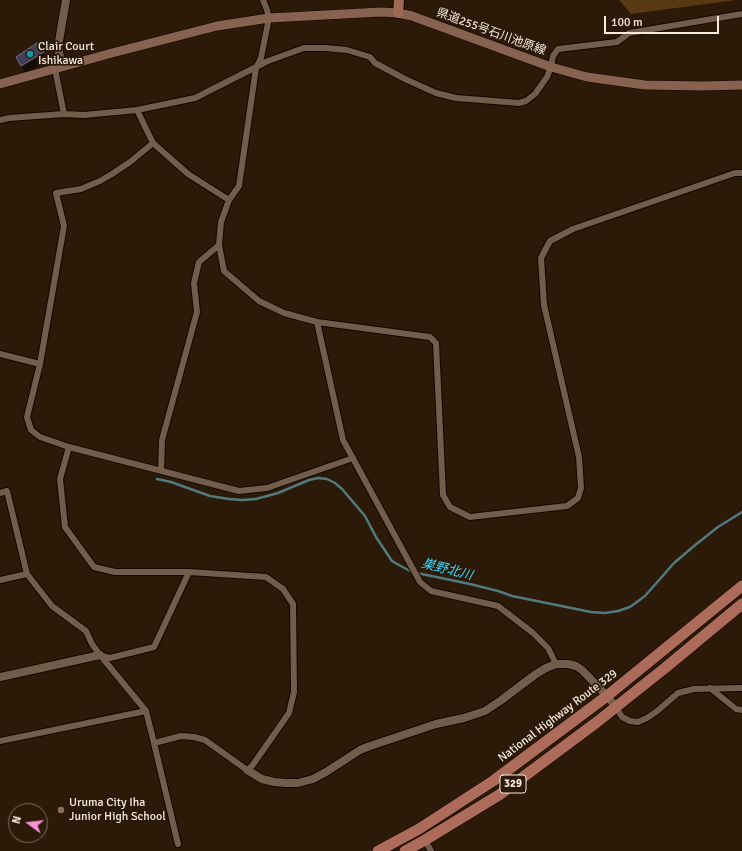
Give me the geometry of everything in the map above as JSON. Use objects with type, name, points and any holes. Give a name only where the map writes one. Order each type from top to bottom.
[{"type":"highway","name":"National Highway Route 329","points":[[378,851],[494,781],[608,696],[742,586]]},
{"type":"highway","name":"329","points":[[405,851],[499,795],[594,725],[742,604]]},
{"type":"main road","points":[[398,13],[399,0]]},
{"type":"main road","name":"県道255号石川池原線","points":[[0,84],[217,26],[269,18],[381,12],[412,16],[551,67],[587,77],[645,85],[742,85]]},
{"type":"street","points":[[64,114],[58,47],[66,0]]},
{"type":"street","points":[[263,0],[269,18],[261,58],[256,68],[239,186],[229,200],[221,222],[219,244],[224,271],[259,301],[284,313],[317,322],[430,337],[436,343],[443,495],[450,507],[470,517],[567,506],[578,498],[581,488],[579,457],[544,305],[541,258],[550,241],[573,229],[735,173],[742,172]]},
{"type":"street","points":[[0,120],[9,118],[64,114],[84,115],[137,110],[194,98],[268,61],[304,48],[347,50],[370,57],[375,63],[436,93],[456,98],[520,103],[526,101],[535,94],[547,77],[553,56],[558,49],[617,42],[629,33],[742,14]]},
{"type":"street","points":[[137,110],[153,143],[188,174],[229,200]]},
{"type":"street","points":[[153,143],[130,162],[100,181],[81,189],[56,193],[64,226],[40,364],[28,417],[31,430],[40,437],[69,447],[239,492],[267,488],[353,458]]},
{"type":"street","points":[[161,471],[162,440],[197,312],[194,283],[200,262],[219,244]]},
{"type":"street","points":[[317,322],[343,440],[420,582],[431,591],[498,606],[533,633],[548,648],[556,664]]},
{"type":"street","points":[[0,354],[40,364]]},
{"type":"street","points":[[69,447],[60,479],[65,527],[94,566],[116,572],[189,572],[266,578],[283,589],[293,604],[294,692],[289,713],[252,766],[247,770]]},
{"type":"street","points":[[0,493],[7,491],[27,574],[52,606],[86,631],[92,644],[100,655],[146,711],[178,844]]},
{"type":"street","points":[[0,677],[100,655],[110,658],[154,647],[189,572]]},
{"type":"street","points":[[0,580],[27,574]]},
{"type":"street","points":[[154,743],[181,736],[205,740],[262,779],[280,783],[298,783],[313,779],[360,750],[370,746],[436,724],[464,718],[485,711],[536,674],[556,664],[568,664],[576,666],[582,670],[608,696],[622,717],[630,721],[638,722],[647,718],[678,693],[694,689],[742,688]]},
{"type":"street","points":[[710,688],[736,710],[742,710]]},
{"type":"street","points":[[0,741],[146,711]]},
{"type":"street","points":[[425,840],[431,851]]},
{"type":"shaded area","points":[[619,0],[736,0],[631,14]]},
{"type":"building","name":"Clair Court Ishikawa","points":[[37,43],[44,52],[21,66],[16,57]]},
{"type":"waterway","name":"巣野北川","points":[[157,479],[171,482],[210,496],[242,500],[256,499],[278,493],[309,480],[318,478],[327,479],[342,489],[365,516],[376,537],[392,561],[412,572]]},
{"type":"waterway","name":"巣野北川","points":[[417,573],[470,584],[512,596],[591,612],[605,613],[618,611],[630,607],[645,596],[674,563],[718,527],[742,512]]},
{"type":"place","name":"Clair Court Ishikawa","points":[[30,54]]},
{"type":"place","name":"Uruma City Iha Junior High School","points":[[61,810]]}]
